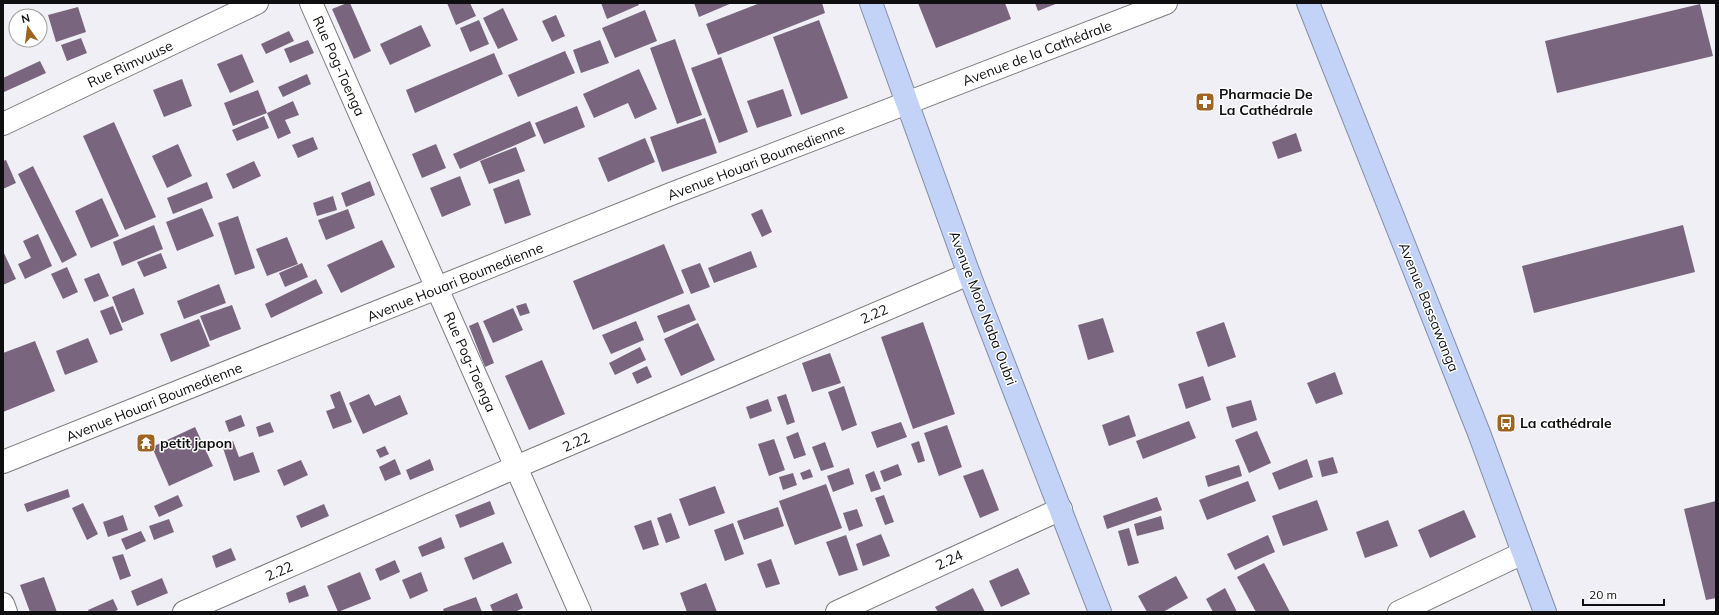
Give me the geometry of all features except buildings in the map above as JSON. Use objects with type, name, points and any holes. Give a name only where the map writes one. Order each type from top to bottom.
[{"type":"highway","name":"Avenue Moro Naba Oubri","points":[[871,3],[969,274],[1062,509],[1100,612]]},
{"type":"highway","name":"Avenue Bassawanga","points":[[1308,3],[1476,426],[1545,612]]},
{"type":"street","name":"Rue Rimvuuse","points":[[3,124],[257,3]]},
{"type":"street","name":"Rue Pog-Toenga","points":[[311,3],[580,612]]},
{"type":"street","name":"Avenue de la Cathédrale","points":[[907,104],[1166,3]]},
{"type":"street","name":"Avenue Houari Boumedienne","points":[[3,462],[438,289],[671,194],[907,104]]},
{"type":"street","name":"2.22","points":[[184,612],[516,467],[969,274]]},
{"type":"street","name":"2.24","points":[[837,612],[1062,509]]},
{"type":"street","points":[[1399,612],[1523,553]]},
{"type":"street","points":[[3,604],[6,612]]},
{"type":"place","name":"Pharmacie De La Cathédrale","points":[[1205,102]]},
{"type":"place","name":"La cathédrale","points":[[1506,423]]},
{"type":"place","name":"petit japon","points":[[146,443]]}]
